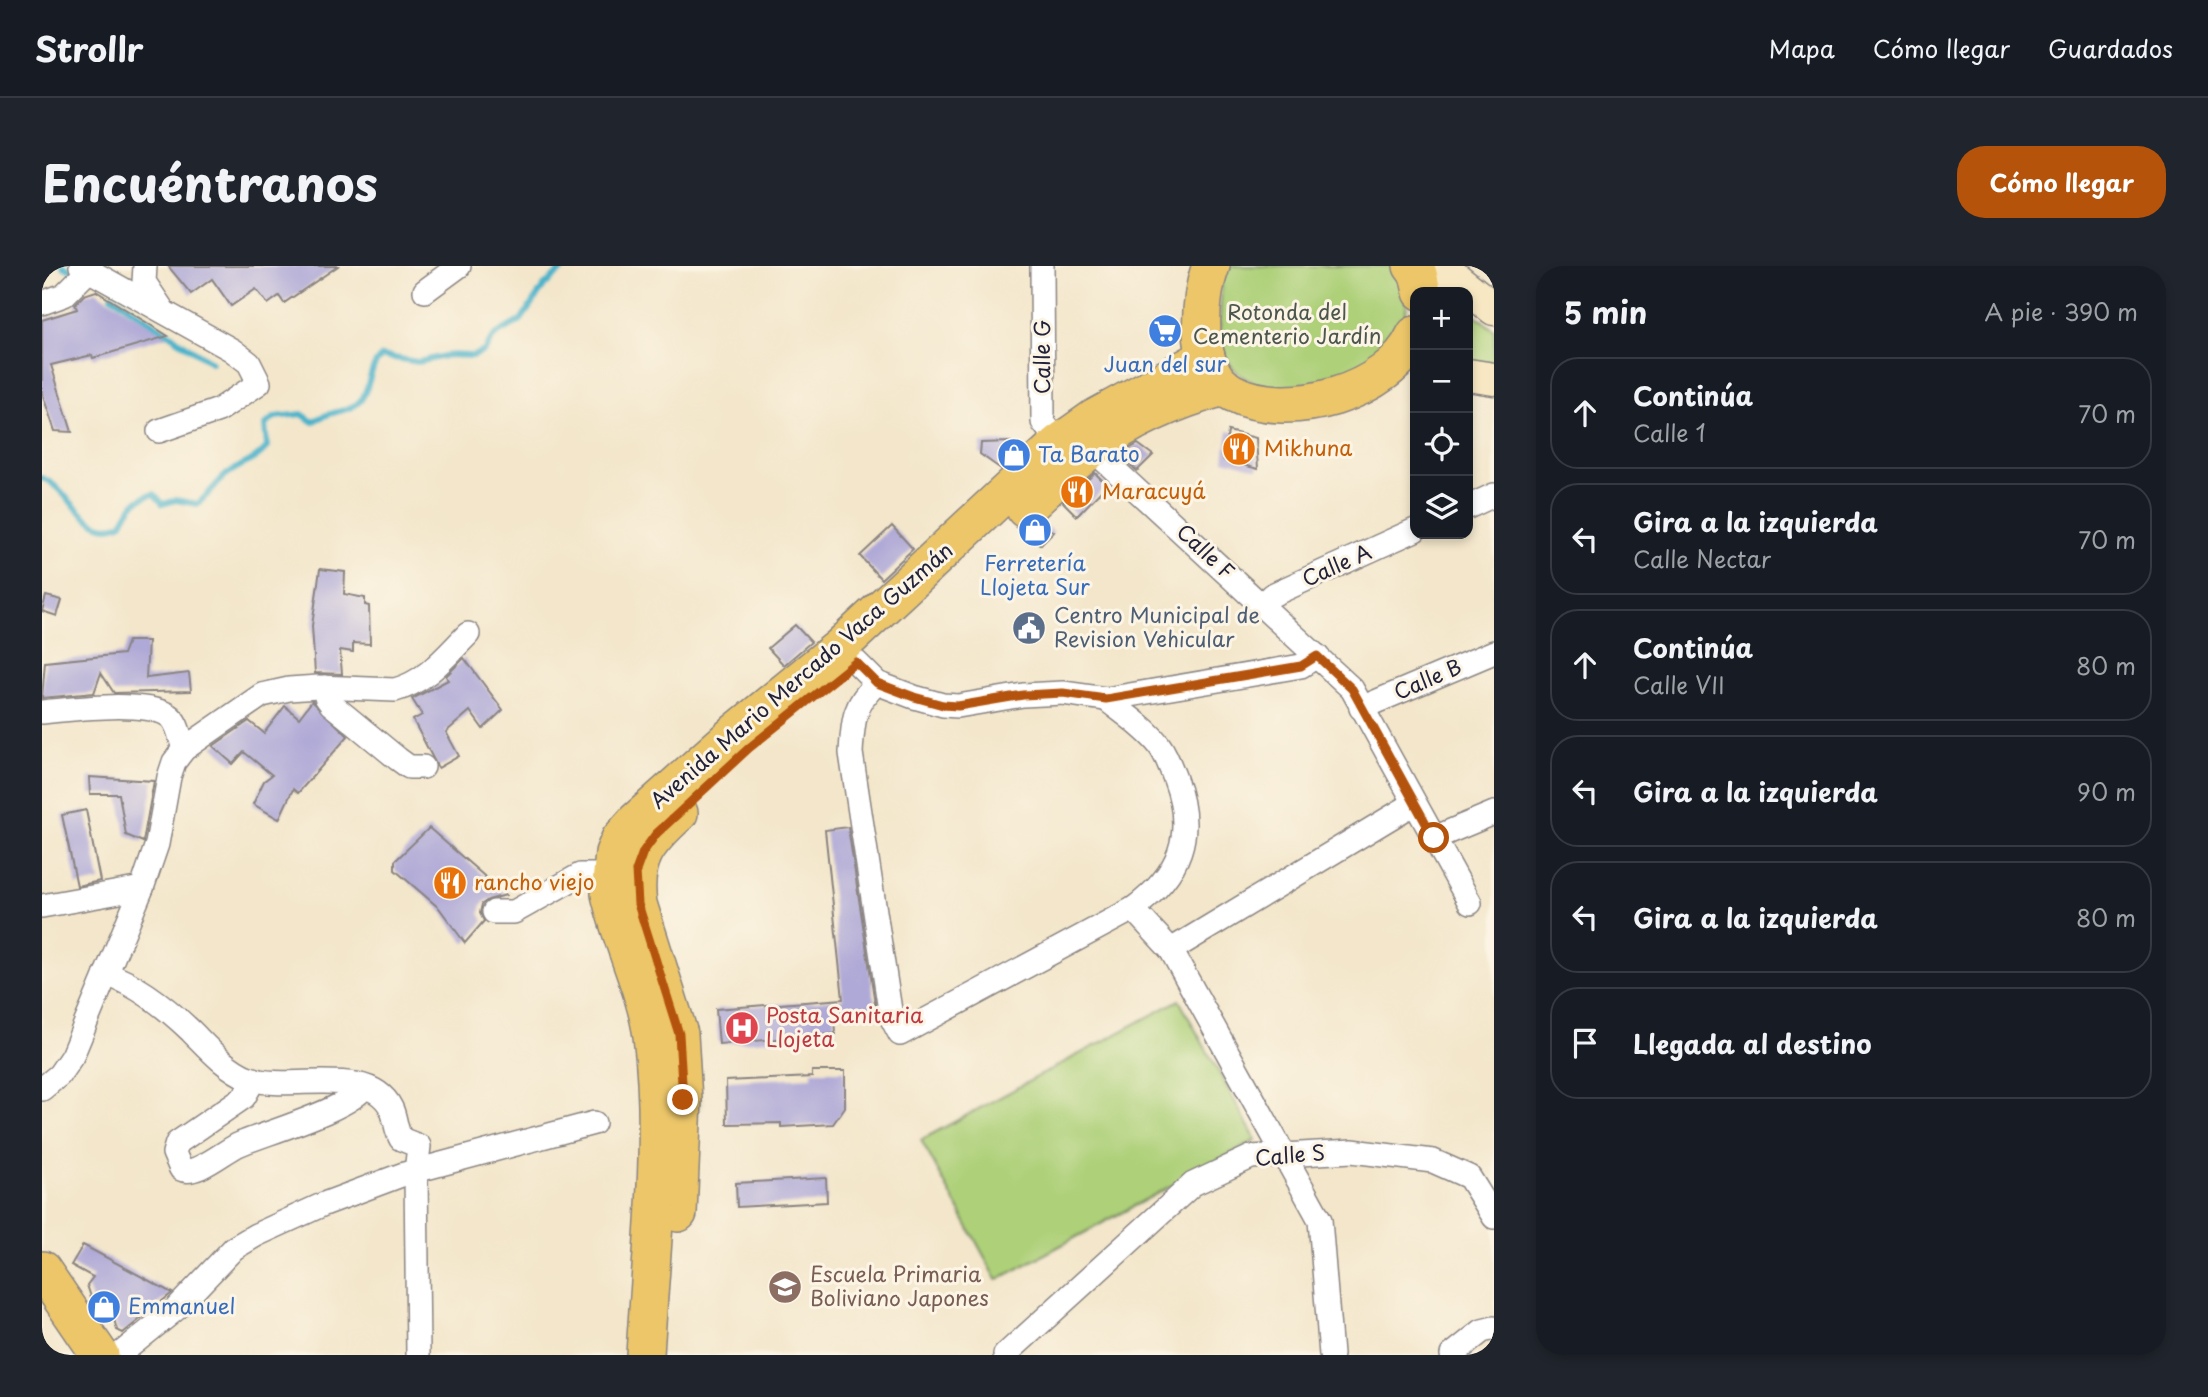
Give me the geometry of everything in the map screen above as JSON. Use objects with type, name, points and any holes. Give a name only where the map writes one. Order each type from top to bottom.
[{"type":"main road","points":[[1412,266],[1442,279],[1494,309]]},
{"type":"main road","points":[[1205,273],[1202,328],[1215,372],[1250,399],[1300,402],[1333,398],[1377,377],[1410,371]]},
{"type":"main road","points":[[1377,377],[1410,347]]},
{"type":"main road","name":"Avenida Mario Mercado Vaca Guzmán","points":[[643,960],[636,871],[643,852],[656,834],[749,748],[858,664],[1076,446],[1158,410],[1215,372]]},
{"type":"main road","points":[[1473,377],[1494,379]]},
{"type":"main road","name":"Avenida Mario Mercado Vaca Guzmán","points":[[645,1355],[667,1188],[683,1100],[679,1034],[643,960],[612,906],[609,875],[620,839],[636,821],[737,731],[858,664]]},
{"type":"main road","name":"Avenida Mario Mercado Vaca Guzmán","points":[[667,1188],[669,1355]]},
{"type":"main road","points":[[42,1270],[100,1355]]},
{"type":"main road","points":[[42,1310],[73,1355]]},
{"type":"street","points":[[145,266],[144,282],[167,315]]},
{"type":"street","points":[[425,291],[459,266]]},
{"type":"street","name":"Calle G","points":[[1042,266],[1043,422],[1076,446]]},
{"type":"street","points":[[42,303],[64,295],[85,268],[232,350],[249,363],[259,383],[219,410],[159,431]]},
{"type":"street","name":"Calle F","points":[[1076,446],[1262,605],[1352,689],[1413,804],[1470,903]]},
{"type":"street","points":[[1473,504],[1494,495]]},
{"type":"street","name":"Calle A","points":[[1262,605],[1272,595],[1410,532]]},
{"type":"street","points":[[42,1089],[59,1075],[72,1056],[142,888],[157,844],[169,777],[174,762],[184,749],[262,695],[289,688],[395,690],[407,687],[419,681],[468,634]]},
{"type":"street","name":"Calle B","points":[[1361,708],[1494,652]]},
{"type":"street","points":[[858,664],[943,705],[1063,693],[1106,699],[1301,666],[1317,656]]},
{"type":"street","points":[[858,664],[862,697],[854,718],[850,753],[891,1017],[900,1034],[1133,909],[1156,893],[1179,855],[1185,836],[1181,793],[1159,745],[1106,699]]},
{"type":"street","points":[[325,687],[326,697],[331,704],[398,759],[409,767],[423,767]]},
{"type":"street","points":[[42,712],[127,707],[167,714],[175,722],[184,749]]},
{"type":"street","points":[[1171,950],[1413,804]]},
{"type":"street","points":[[1434,838],[1494,813]]},
{"type":"street","points":[[494,912],[514,912],[580,875],[609,875]]},
{"type":"street","points":[[42,906],[142,888]]},
{"type":"street","points":[[1133,909],[1171,950],[1320,1220],[1331,1355]]},
{"type":"street","points":[[106,974],[119,978],[146,996],[187,1028],[219,1058],[254,1080],[265,1083],[346,1082],[381,1096],[391,1109],[401,1139],[419,1146],[416,1172],[418,1355]]},
{"type":"street","points":[[254,1080],[244,1097],[177,1143],[174,1153],[181,1169],[192,1170],[235,1146],[340,1105],[358,1096],[364,1087]]},
{"type":"street","points":[[119,1355],[176,1309],[234,1248],[324,1204],[416,1172],[594,1123]]},
{"type":"street","name":"Calle S","points":[[1004,1355],[1192,1184],[1251,1157],[1352,1152],[1433,1161],[1469,1177],[1494,1217]]},
{"type":"street","points":[[1451,1355],[1482,1331],[1494,1328]]},
{"type":"green space","name":"Rotonda del Cementerio Jardín","points":[[1225,266],[1393,266],[1404,290],[1405,317],[1392,342],[1369,362],[1338,377],[1306,386],[1274,387],[1247,379],[1228,361],[1224,352],[1220,319]]},
{"type":"green space","points":[[1473,313],[1494,330],[1494,364],[1473,362]]},
{"type":"green space","points":[[1179,1000],[1256,1140],[997,1280],[921,1140]]},
{"type":"building","points":[[168,266],[338,266],[284,303],[279,296],[268,304],[256,289],[231,306],[212,279],[191,294]]},
{"type":"building","points":[[96,291],[168,336],[93,358],[92,355],[51,365],[72,432],[55,431],[42,393],[42,320],[77,309],[75,304],[84,295]]},
{"type":"building","points":[[1228,431],[1256,438],[1258,469],[1224,460]]},
{"type":"building","points":[[1011,442],[1017,454],[1001,469],[980,454],[981,443]]},
{"type":"building","points":[[1138,444],[1153,455],[1137,471],[1119,455]]},
{"type":"building","points":[[1095,473],[1107,485],[1077,516],[1063,502]]},
{"type":"building","name":"Ferretería Llojeta Sur","points":[[1041,523],[1054,532],[1041,545],[1017,528],[1030,529]]},
{"type":"building","points":[[892,526],[913,549],[881,579],[860,556]]},
{"type":"building","points":[[320,569],[345,572],[344,594],[365,598],[365,605],[369,606],[370,644],[353,643],[353,652],[340,650],[342,674],[315,673],[312,626]]},
{"type":"building","points":[[46,596],[62,600],[57,616],[42,611]]},
{"type":"building","points":[[795,625],[811,642],[784,665],[768,648]]},
{"type":"building","points":[[128,641],[148,641],[146,678],[189,673],[191,691],[114,693],[101,673],[94,693],[42,698],[45,662],[123,654]]},
{"type":"building","points":[[464,658],[503,710],[483,729],[470,711],[446,732],[459,756],[438,768],[413,720],[422,715],[412,699],[448,680],[446,676]]},
{"type":"building","points":[[312,701],[348,736],[298,793],[293,789],[279,819],[253,804],[264,781],[272,775],[244,752],[233,764],[213,746],[249,721],[264,733],[285,706],[299,718]]},
{"type":"building","points":[[89,777],[154,781],[143,842],[126,835],[119,794],[90,794]]},
{"type":"building","points":[[86,810],[100,881],[77,886],[62,815]]},
{"type":"building","points":[[848,827],[876,1010],[834,1015],[835,1034],[719,1044],[716,1009],[843,999],[825,830]]},
{"type":"building","name":"rancho viejo","points":[[429,828],[506,895],[482,904],[480,913],[484,921],[465,943],[439,908],[395,870],[395,861]]},
{"type":"building","points":[[812,1071],[845,1071],[845,1107],[833,1124],[781,1127],[781,1123],[727,1124],[726,1081],[812,1077]]},
{"type":"building","points":[[826,1178],[827,1202],[737,1207],[736,1183]]},
{"type":"building","points":[[83,1245],[172,1293],[123,1333],[117,1330],[112,1312],[99,1316],[96,1312],[87,1285],[93,1277],[71,1265]]},
{"type":"waterway","points":[[63,266],[77,273]]},
{"type":"waterway","points":[[42,478],[52,483],[89,519],[110,527],[122,523],[134,504],[154,494],[163,504],[176,500],[197,504],[226,475],[267,447],[265,425],[275,417],[302,414],[313,422],[355,405],[364,396],[374,366],[382,356],[418,362],[449,355],[473,356],[484,351],[495,335],[521,320],[544,286],[566,266]]},
{"type":"waterway","points":[[112,296],[211,362]]},
{"type":"place","name":"Juan del sur","points":[[1165,331]]},
{"type":"place","name":"Mikhuna","points":[[1239,449]]},
{"type":"place","name":"Ta Barato","points":[[1014,455]]},
{"type":"place","name":"Maracuyá","points":[[1077,492]]},
{"type":"place","name":"Ferretería Llojeta Sur","points":[[1035,530]]},
{"type":"place","name":"Centro Municipal de Revision Vehicular","points":[[1029,628]]},
{"type":"place","name":"rancho viejo","points":[[450,883]]},
{"type":"place","name":"Posta Sanitaria Llojeta","points":[[742,1028]]},
{"type":"place","name":"Escuela Primaria Boliviano Japones","points":[[785,1287]]},
{"type":"place","name":"Emmanuel","points":[[104,1307]]},
{"type":"route","points":[[683,1100],[679,1034],[638,904],[636,871],[643,852],[656,834],[749,748],[856,662],[877,683],[914,697],[958,706],[1023,695],[1063,693],[1106,699],[1301,666],[1317,656],[1352,689],[1434,838]]}]
